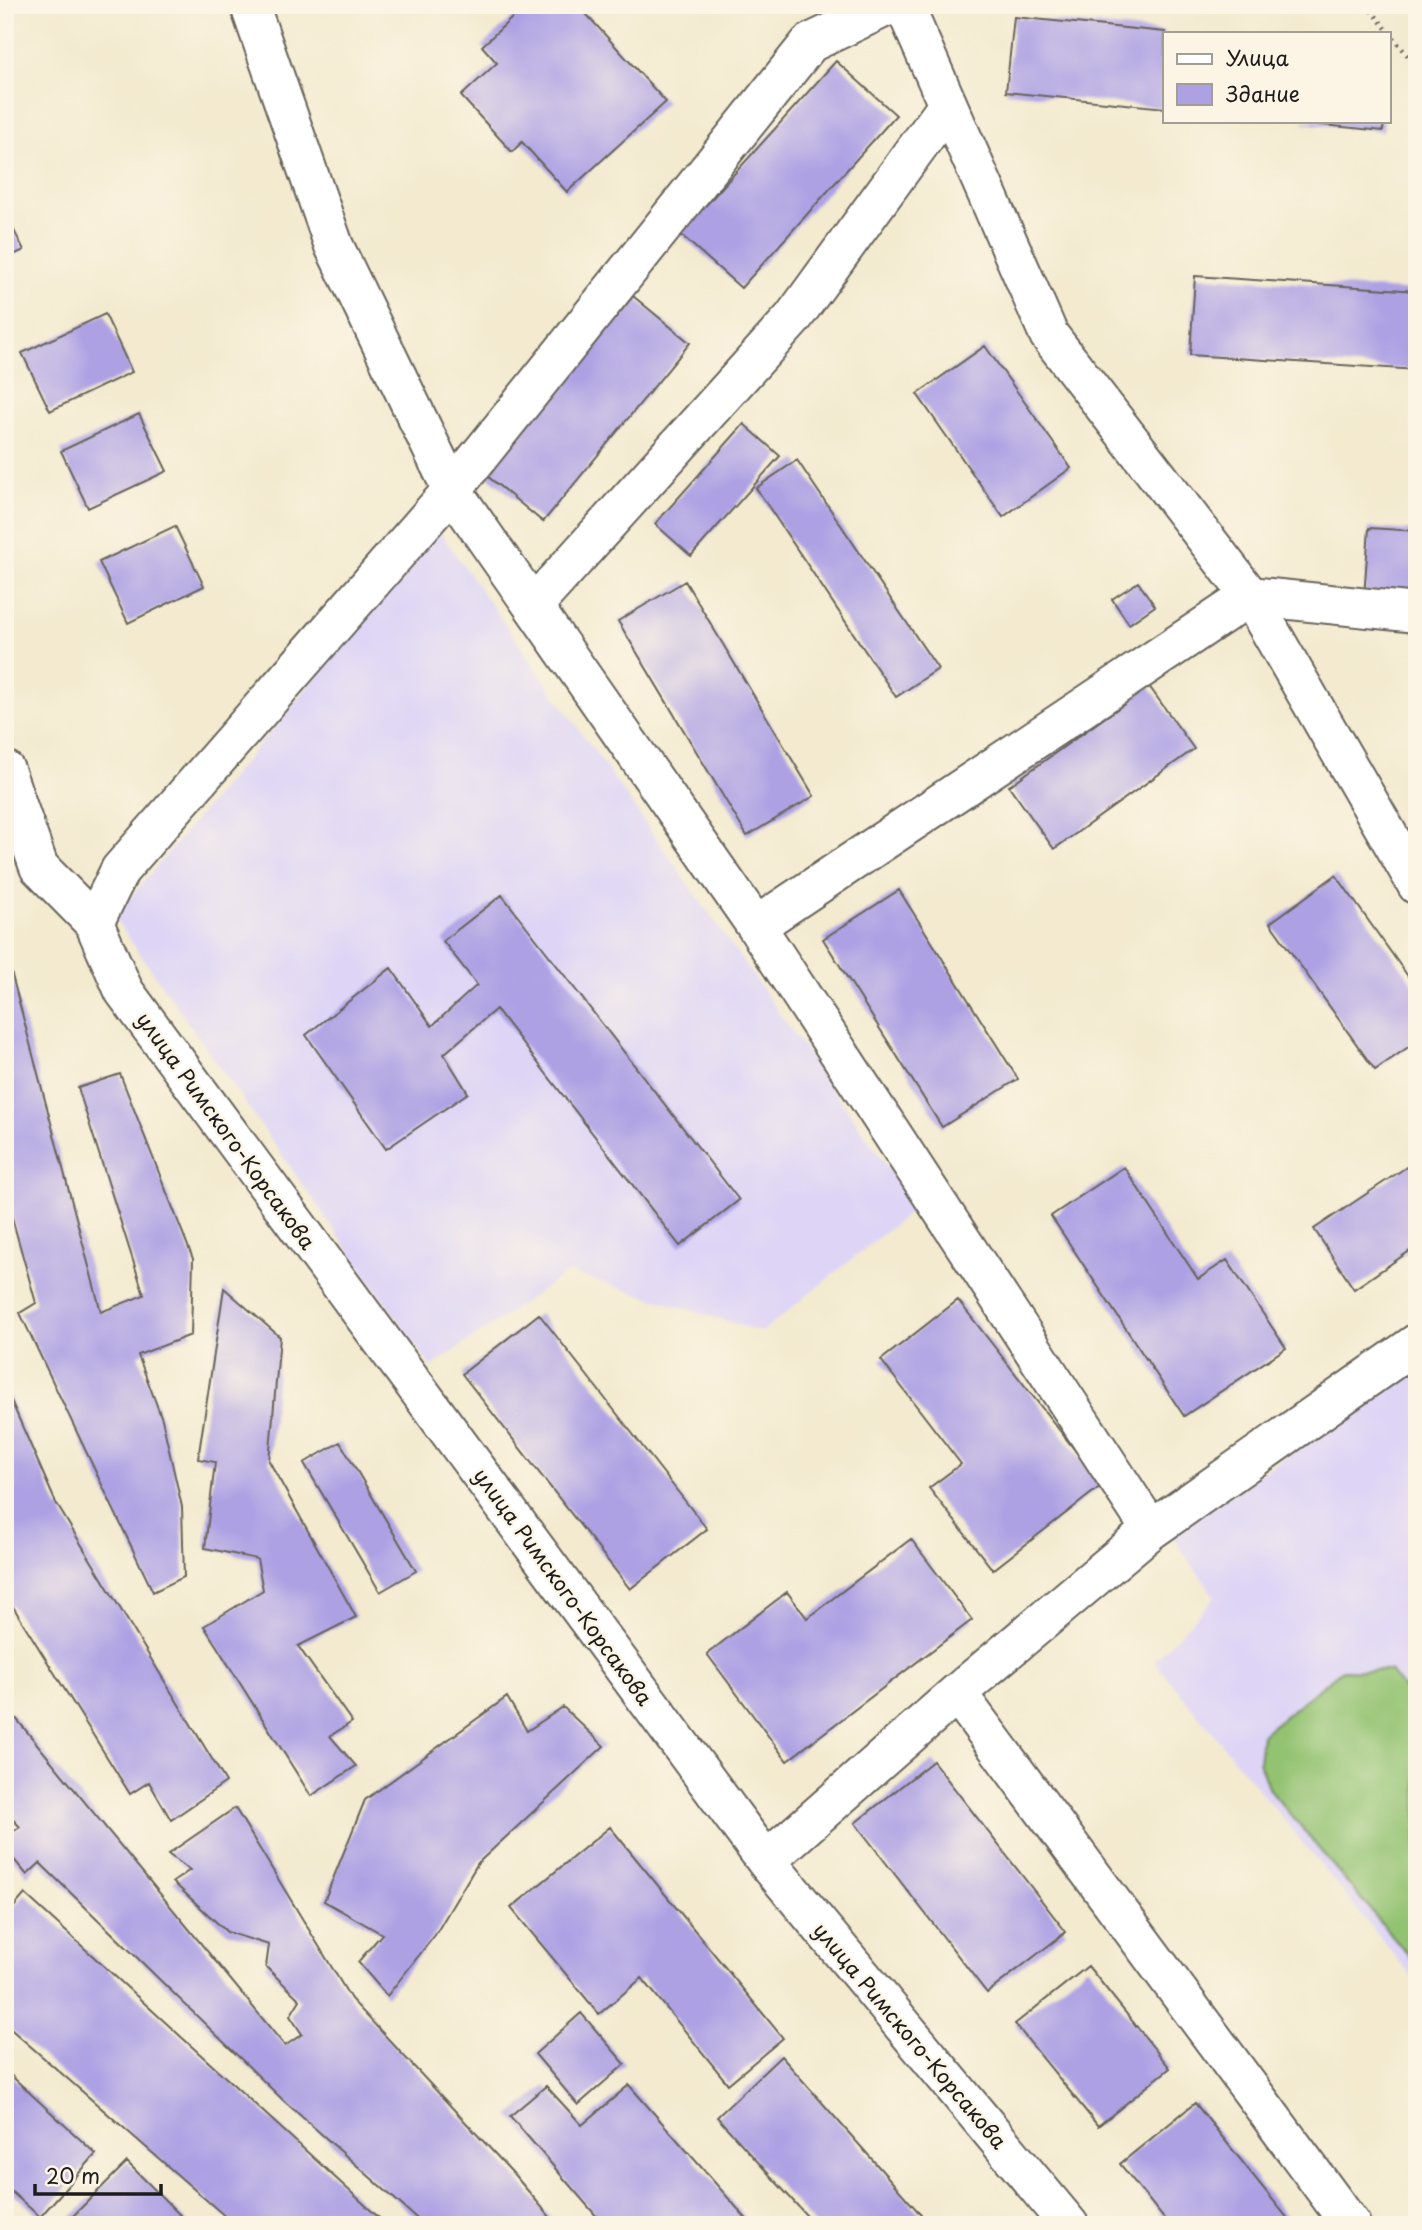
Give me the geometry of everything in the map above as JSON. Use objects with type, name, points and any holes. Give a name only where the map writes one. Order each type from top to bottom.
[{"type":"street","points":[[5,770],[39,867],[94,923],[120,870],[452,490],[810,43],[890,5]]},
{"type":"street","points":[[904,5],[1049,335],[1250,596],[1404,840],[1417,885]]},
{"type":"street","points":[[252,12],[334,246],[452,490],[756,926],[1151,1530]]},
{"type":"street","points":[[533,606],[793,317],[948,105]]},
{"type":"street","points":[[756,926],[1250,596],[1417,612]]},
{"type":"street","name":"улица Римского-Корсакова","points":[[94,923],[124,991],[766,1861],[1069,2225]]},
{"type":"street","points":[[766,1861],[957,1693],[1151,1530],[1417,1343]]},
{"type":"street","points":[[957,1693],[1351,2225]]},
{"type":"path","points":[[1367,5],[1388,32]]},
{"type":"path","points":[[1390,34],[1417,68]]},
{"type":"shaded area","points":[[439,531],[916,1207],[762,1332],[568,1272],[431,1367],[114,917]]},
{"type":"shaded area","points":[[1417,1364],[1417,1983],[1154,1661],[1215,1597],[1172,1536]]},
{"type":"green space","points":[[1342,1670],[1390,1671],[1417,1707],[1417,1966],[1268,1788],[1259,1762],[1262,1734]]},
{"type":"building","points":[[526,5],[578,5],[666,102],[567,192],[522,142],[512,152],[461,96],[497,63],[482,46]]},
{"type":"building","points":[[1014,17],[1165,32],[1163,108],[1006,92]]},
{"type":"building","points":[[836,61],[896,115],[741,288],[680,234]]},
{"type":"building","points":[[1303,122],[1384,122],[1383,131]]},
{"type":"building","points":[[5,213],[24,250],[5,259]]},
{"type":"building","points":[[1195,276],[1417,291],[1417,370],[1190,355]]},
{"type":"building","points":[[633,296],[690,343],[543,522],[486,475]]},
{"type":"building","points":[[105,314],[132,372],[50,411],[22,353]]},
{"type":"building","points":[[985,346],[1071,468],[1003,517],[917,394]]},
{"type":"building","points":[[139,414],[167,471],[88,508],[61,451]]},
{"type":"building","points":[[744,424],[780,456],[691,556],[655,524]]},
{"type":"building","points":[[797,460],[938,669],[896,697],[756,488]]},
{"type":"building","points":[[175,526],[204,586],[128,623],[99,562]]},
{"type":"building","points":[[1369,528],[1417,531],[1417,600],[1364,597]]},
{"type":"building","points":[[685,581],[814,796],[747,836],[618,621]]},
{"type":"building","points":[[1138,582],[1155,606],[1129,624],[1112,599]]},
{"type":"building","points":[[1149,686],[1194,749],[1054,849],[1009,786]]},
{"type":"building","points":[[1336,875],[1417,989],[1417,1041],[1375,1070],[1270,923]]},
{"type":"building","points":[[899,890],[1018,1079],[942,1127],[823,939]]},
{"type":"building","points":[[502,895],[739,1200],[680,1246],[496,1009],[444,1054],[468,1093],[386,1149],[306,1035],[391,968],[432,1026],[477,985],[443,941]]},
{"type":"building","points":[[5,949],[101,1312],[144,1295],[78,1088],[120,1074],[193,1259],[191,1335],[138,1355],[162,1419],[182,1507],[184,1577],[153,1592],[20,1313],[36,1303],[5,1193]]},
{"type":"building","points":[[1417,1160],[1417,1246],[1354,1289],[1314,1229]]},
{"type":"building","points":[[1124,1167],[1198,1279],[1227,1260],[1286,1348],[1184,1416],[1051,1216]]},
{"type":"building","points":[[224,1288],[280,1337],[269,1461],[356,1617],[298,1646],[352,1722],[330,1736],[356,1766],[311,1796],[204,1626],[263,1590],[257,1559],[205,1548],[215,1462],[198,1459]]},
{"type":"building","points":[[958,1300],[1102,1485],[993,1570],[929,1488],[961,1464],[881,1360]]},
{"type":"building","points":[[539,1314],[707,1529],[630,1589],[462,1374]]},
{"type":"building","points":[[5,1387],[56,1503],[226,1782],[171,1820],[149,1782],[130,1794],[5,1594]]},
{"type":"building","points":[[340,1442],[416,1571],[380,1592],[304,1463]]},
{"type":"building","points":[[911,1539],[972,1620],[787,1761],[707,1654],[787,1592],[807,1618]]},
{"type":"building","points":[[507,1697],[527,1731],[563,1707],[604,1746],[478,1863],[435,1935],[387,1996],[358,1962],[382,1934],[324,1901],[365,1800]]},
{"type":"building","points":[[10,1711],[285,2046],[302,2034],[290,2016],[300,2000],[266,1967],[269,1945],[227,1932],[173,1882],[190,1870],[168,1854],[235,1808],[351,1999],[511,2171],[557,2225],[424,2225],[283,2100],[40,1863],[27,1875],[5,1849],[5,1837],[20,1827],[5,1811],[5,1715]]},
{"type":"building","points":[[933,1761],[1066,1932],[987,1993],[855,1823]]},
{"type":"building","points":[[610,1827],[783,2038],[728,2084],[642,1978],[599,2014],[511,1908]]},
{"type":"building","points":[[25,1894],[387,2225],[235,2225],[5,2024],[5,1917]]},
{"type":"building","points":[[1088,1966],[1170,2068],[1098,2126],[1015,2024]]},
{"type":"building","points":[[581,2013],[625,2064],[578,2105],[535,2054]]},
{"type":"building","points":[[781,2056],[930,2225],[815,2225],[717,2117]]},
{"type":"building","points":[[5,2070],[96,2154],[40,2217],[5,2186]]},
{"type":"building","points":[[629,2085],[752,2225],[604,2225],[510,2116],[546,2086],[582,2125]]},
{"type":"building","points":[[1195,2103],[1293,2225],[1169,2225],[1120,2164]]},
{"type":"building","points":[[127,2162],[190,2225],[64,2225]]}]
